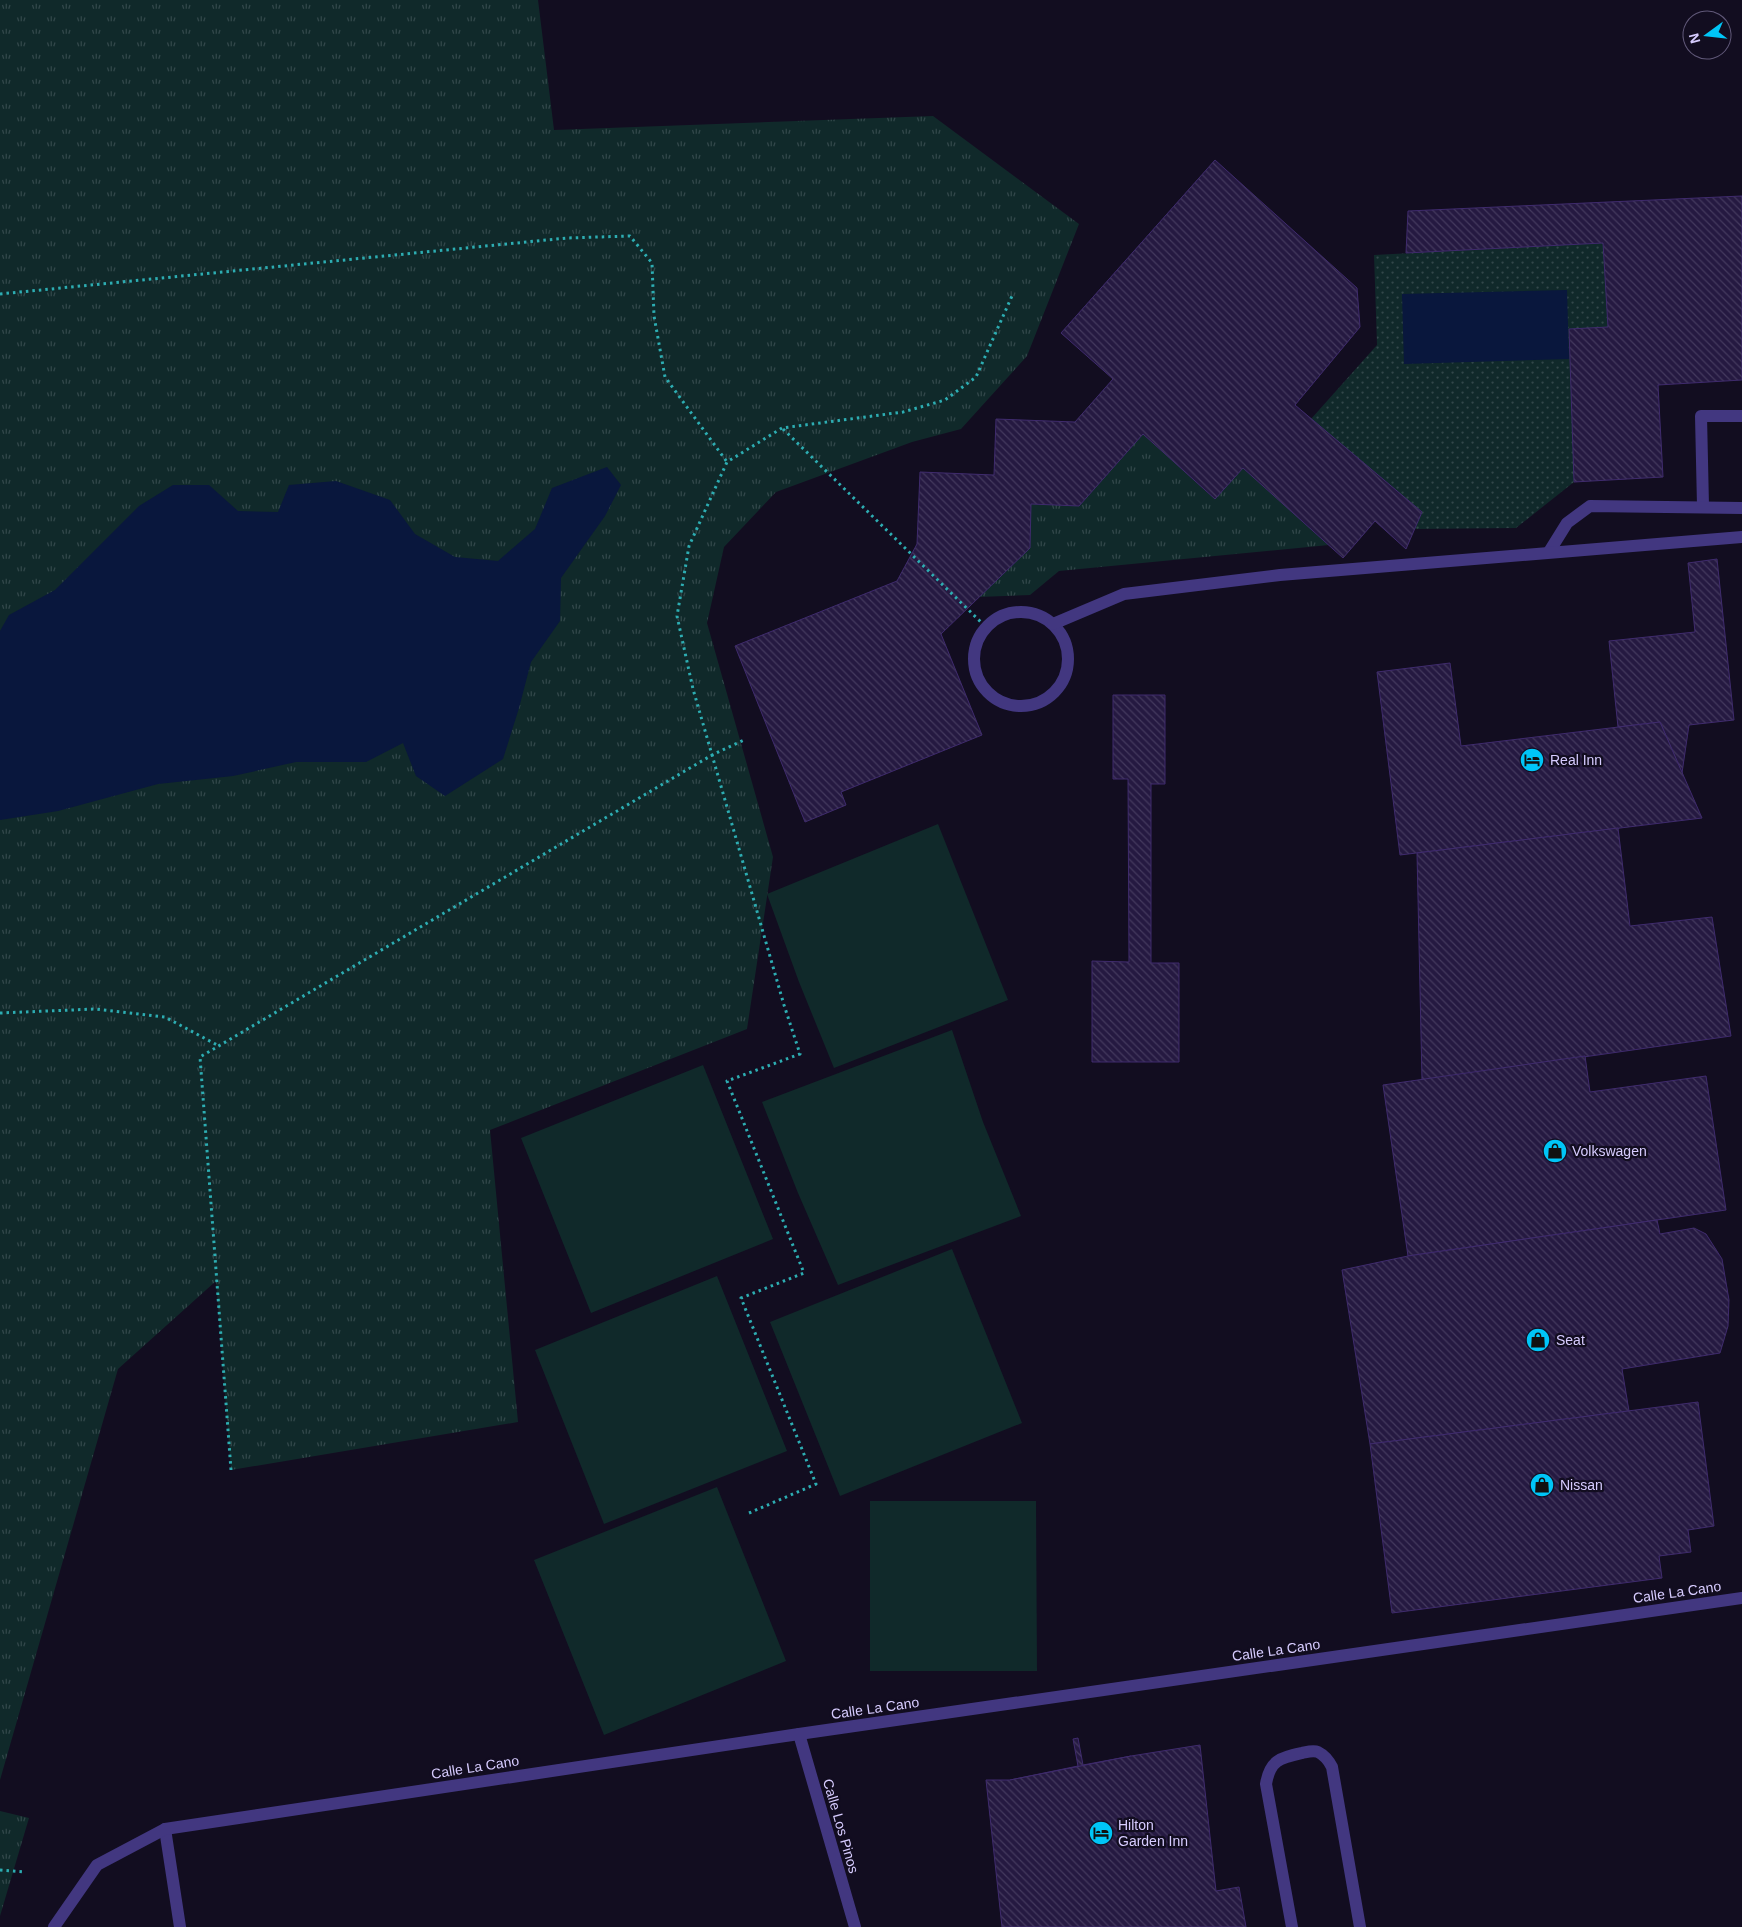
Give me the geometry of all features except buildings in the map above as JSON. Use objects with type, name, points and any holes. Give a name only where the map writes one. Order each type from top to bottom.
[{"type":"street","points":[[1703,506],[1701,416],[1742,416]]},
{"type":"street","points":[[1550,552],[1567,523],[1590,506],[1742,508]]},
{"type":"street","points":[[1053,624],[1124,594],[1280,575],[1742,537]]},
{"type":"street","points":[[1031,612],[1053,624],[1066,645],[1068,670],[1056,692],[1036,705],[1011,706],[989,695],[976,674],[975,649],[986,628],[1006,614],[1031,612]]},
{"type":"street","name":"Calle La Cano","points":[[54,1927],[97,1865],[165,1829],[798,1734],[1742,1598]]},
{"type":"street","name":"Calle Los Pinos","points":[[798,1734],[855,1927]]},
{"type":"street","points":[[1292,1927],[1266,1784],[1268,1773],[1273,1764],[1282,1758],[1312,1751],[1319,1752],[1332,1766],[1360,1927]]},
{"type":"street","points":[[165,1829],[180,1927]]},
{"type":"path","points":[[0,294],[567,238],[630,236],[652,263],[654,316],[665,377],[727,462]]},
{"type":"path","points":[[749,1513],[816,1484],[741,1298],[804,1273],[727,1082],[800,1054],[784,1005],[712,754],[677,616],[689,546],[727,462],[782,428],[903,412],[946,400],[976,377],[1012,296]]},
{"type":"path","points":[[782,428],[986,628]]},
{"type":"path","points":[[231,1470],[200,1057],[712,754],[746,739]]},
{"type":"path","points":[[0,1013],[95,1009],[165,1018],[219,1046]]},
{"type":"path","points":[[0,1870],[24,1872]]},
{"type":"green space","points":[[0,0],[538,0],[554,130],[933,116],[1079,224],[1027,356],[961,429],[912,442],[776,492],[724,547],[707,623],[773,857],[747,1029],[490,1130],[518,1422],[231,1470],[216,1281],[118,1369],[0,1780]]},
{"type":"green space","points":[[1603,243],[1608,327],[1569,330],[1574,482],[1516,528],[1415,529],[1422,512],[1311,419],[1377,345],[1374,255]]},
{"type":"green space","points":[[1143,434],[1215,499],[1243,468],[1329,545],[1059,571],[1030,595],[978,597],[1029,548],[1031,504],[1079,506]]},
{"type":"green space","points":[[938,824],[1008,1000],[834,1068],[799,982],[767,894]]},
{"type":"green space","points":[[952,1030],[983,1122],[1021,1216],[838,1285],[798,1193],[762,1102]]},
{"type":"green space","points":[[703,1065],[773,1239],[591,1313],[521,1138]]},
{"type":"green space","points":[[952,1249],[1022,1423],[840,1496],[770,1322]]},
{"type":"green space","points":[[717,1276],[787,1451],[604,1524],[535,1350]]},
{"type":"green space","points":[[717,1487],[786,1661],[604,1735],[534,1560]]},
{"type":"green space","points":[[870,1501],[1036,1501],[1037,1671],[870,1671]]},
{"type":"green space","points":[[0,1811],[29,1818],[0,1916]]},
{"type":"water","points":[[1567,290],[1569,359],[1404,364],[1402,294]]},
{"type":"water","points":[[607,467],[621,485],[605,516],[561,578],[560,621],[531,662],[503,759],[445,796],[416,776],[403,743],[366,762],[296,762],[233,776],[158,784],[58,811],[0,820],[0,631],[9,615],[55,590],[139,506],[173,485],[209,485],[238,511],[278,512],[289,485],[336,481],[390,500],[415,534],[455,557],[498,561],[535,529],[552,488]]},
{"type":"place","name":"Real Inn","points":[[1532,760]]},
{"type":"place","name":"Volkswagen","points":[[1555,1151]]},
{"type":"place","name":"Seat","points":[[1538,1340]]},
{"type":"place","name":"Nissan","points":[[1542,1485]]},
{"type":"place","name":"Hilton Garden Inn","points":[[1101,1833]]}]
